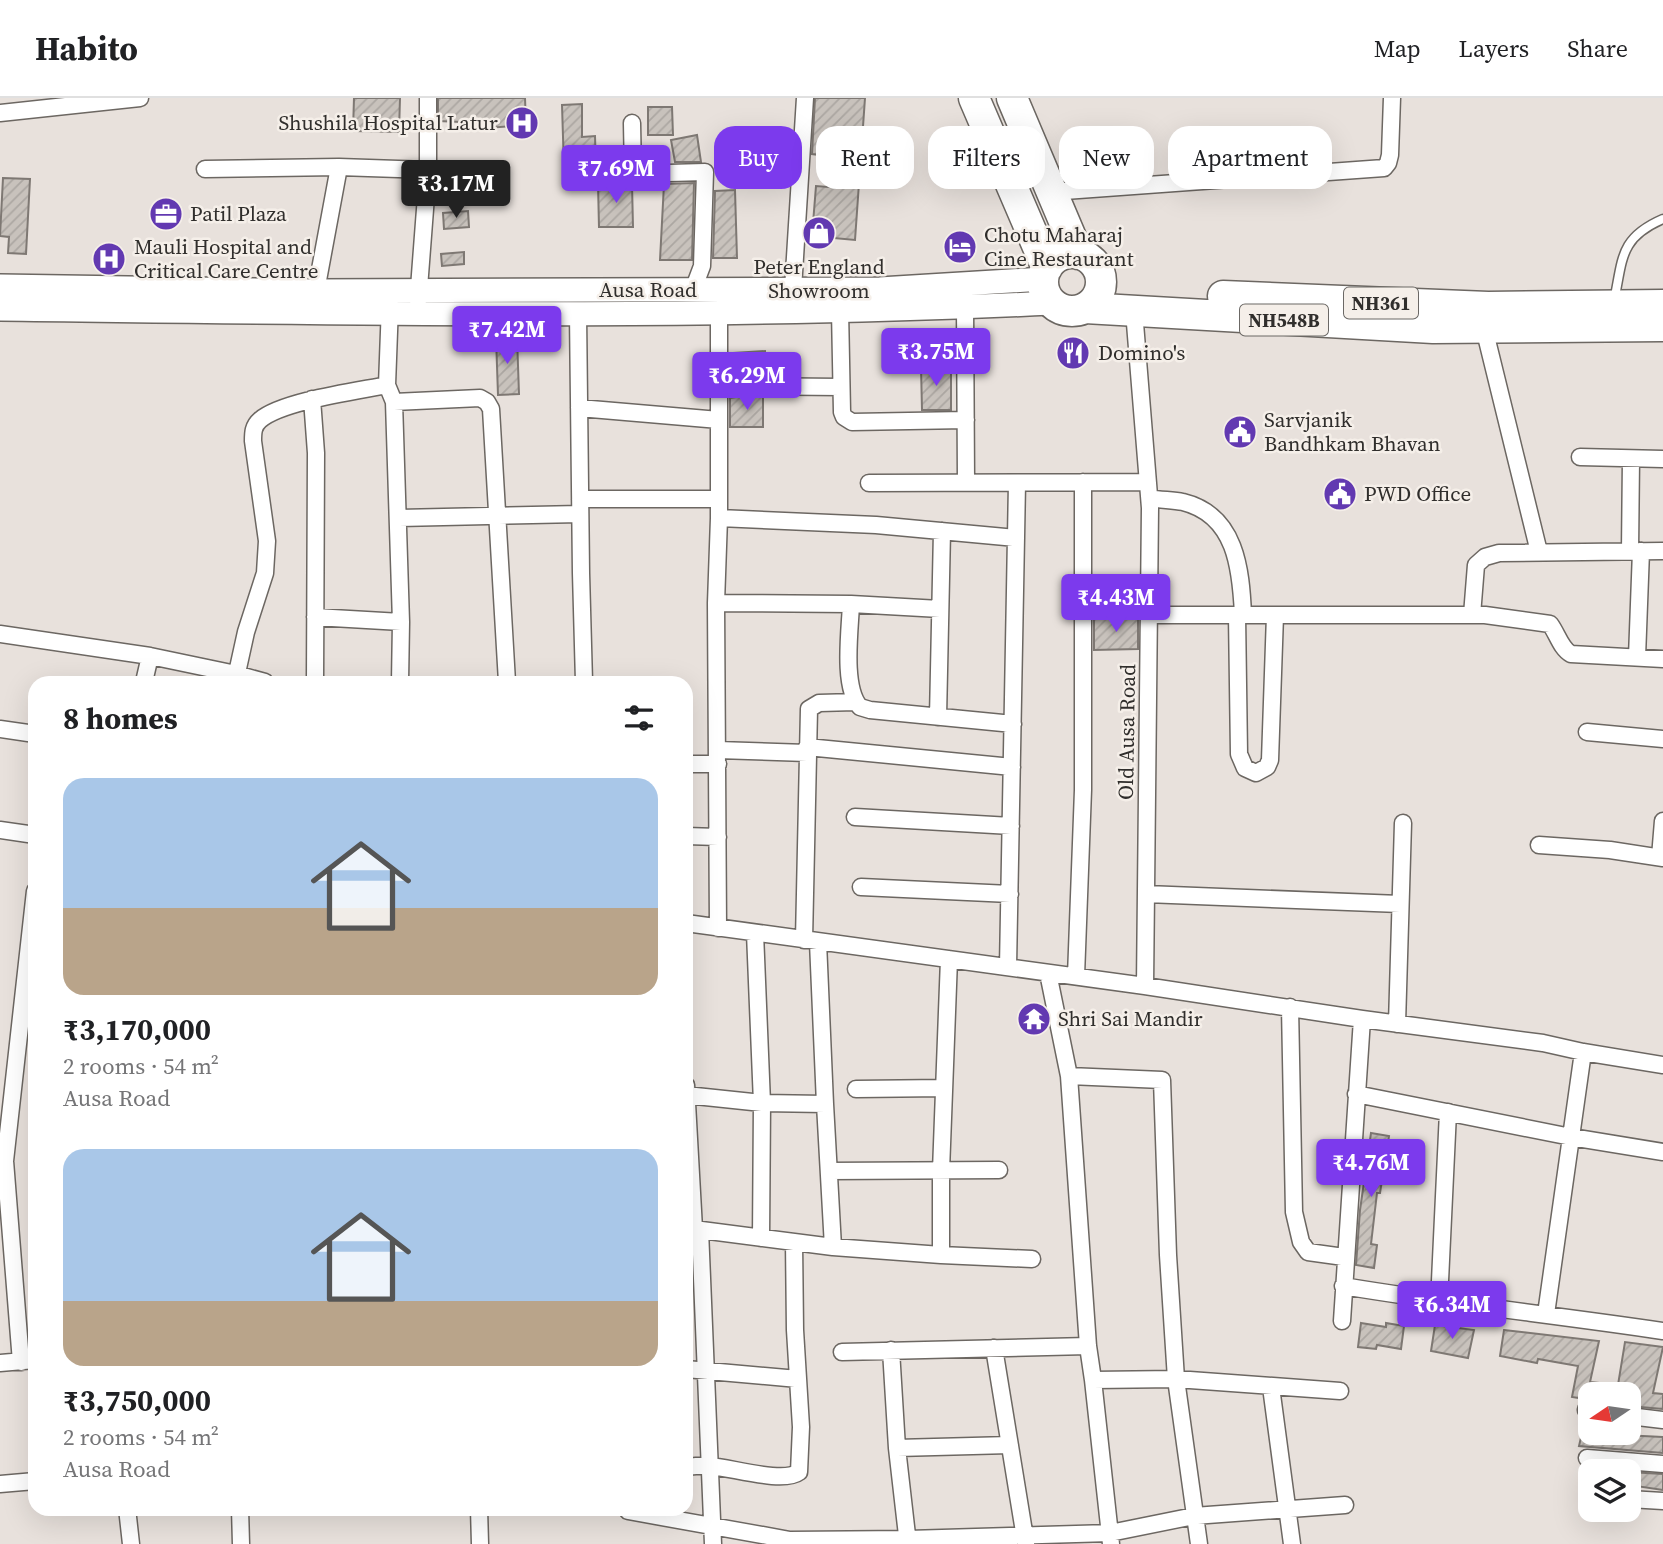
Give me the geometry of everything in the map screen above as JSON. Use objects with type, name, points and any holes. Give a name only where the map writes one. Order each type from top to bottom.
[{"type":"highway","points":[[974,98],[1047,283]]},
{"type":"highway","points":[[1012,98],[1078,254],[1089,258],[1097,267],[1092,300],[1134,311]]},
{"type":"highway","name":"Ausa Road","points":[[1078,254],[1066,253],[1055,258],[1047,283],[1062,309],[1073,312],[1092,300]]},
{"type":"highway","name":"NH361","points":[[1092,300],[1488,307],[1663,305]]},
{"type":"highway","name":"NH548B","points":[[1134,311],[1433,328],[1663,326]]},
{"type":"main road","name":"Ausa Road","points":[[0,286],[419,291],[880,289],[1047,283]]},
{"type":"main road","points":[[0,309],[389,314],[719,314],[965,307],[1047,283]]},
{"type":"street","points":[[1,108],[140,98]]},
{"type":"street","points":[[417,314],[428,170],[428,98]]},
{"type":"street","points":[[793,289],[805,98]]},
{"type":"street","points":[[1051,192],[1384,168],[1390,155],[1392,98]]},
{"type":"street","points":[[632,123],[633,174],[705,172],[702,266],[693,290]]},
{"type":"street","points":[[205,169],[339,167],[428,170]]},
{"type":"street","points":[[316,291],[339,167]]},
{"type":"street","points":[[391,290],[387,385],[394,402],[399,518],[400,676]]},
{"type":"street","points":[[965,307],[966,482]]},
{"type":"street","points":[[840,310],[844,417],[852,422],[966,420]]},
{"type":"street","name":"Old Ausa Road","points":[[1134,311],[1149,490],[1145,986]]},
{"type":"street","points":[[578,314],[584,676]]},
{"type":"street","points":[[718,928],[716,603],[719,518],[719,314]]},
{"type":"street","points":[[1484,328],[1539,552]]},
{"type":"street","points":[[235,676],[265,573],[267,541],[253,441],[254,429],[260,420],[271,414],[312,399],[387,385]]},
{"type":"street","points":[[719,387],[841,387]]},
{"type":"street","points":[[394,402],[480,398],[488,402],[493,418],[507,676]]},
{"type":"street","points":[[312,399],[316,453],[315,676]]},
{"type":"street","points":[[579,408],[719,420]]},
{"type":"street","points":[[1580,457],[1663,460]]},
{"type":"street","points":[[1631,459],[1636,551],[1637,657]]},
{"type":"street","points":[[1008,967],[1017,482]]},
{"type":"street","points":[[1076,976],[1083,790],[1083,482]]},
{"type":"street","points":[[869,483],[1083,482],[1149,490],[1202,510],[1221,523],[1235,551],[1241,575],[1238,744],[1245,768],[1256,773],[1267,768],[1270,760],[1275,615]]},
{"type":"street","points":[[399,518],[719,499]]},
{"type":"street","points":[[719,518],[876,525],[1017,538]]},
{"type":"street","points":[[938,717],[942,531]]},
{"type":"street","points":[[1472,615],[1476,565],[1485,557],[1499,553],[1663,551]]},
{"type":"street","points":[[716,603],[940,608]]},
{"type":"street","points":[[851,604],[849,675],[855,702],[860,707],[1013,724]]},
{"type":"street","points":[[1149,615],[1472,615],[1550,624],[1567,652],[1571,654],[1663,659]]},
{"type":"street","points":[[315,617],[401,622]]},
{"type":"street","points":[[0,634],[150,656],[227,676]]},
{"type":"street","points":[[145,676],[150,656]]},
{"type":"street","points":[[833,1247],[825,1104],[811,941],[807,750],[809,709],[818,703],[855,702]]},
{"type":"street","points":[[0,729],[28,733]]},
{"type":"street","points":[[1587,732],[1663,739]]},
{"type":"street","points":[[693,762],[718,757],[807,750],[1012,767]]},
{"type":"street","points":[[855,817],[1011,826]]},
{"type":"street","points":[[1539,845],[1610,850],[1662,858],[1663,821]]},
{"type":"street","points":[[1397,1024],[1403,824]]},
{"type":"street","points":[[0,830],[28,834]]},
{"type":"street","points":[[693,836],[718,837]]},
{"type":"street","points":[[861,887],[1010,894]]},
{"type":"street","points":[[1146,894],[1400,904]]},
{"type":"street","points":[[693,924],[1543,1043],[1663,1065]]},
{"type":"street","points":[[755,933],[762,1103],[761,1238]]},
{"type":"street","points":[[0,1363],[28,1361],[5,1161],[28,954]]},
{"type":"street","points":[[941,1255],[941,1171],[949,959]]},
{"type":"street","points":[[1048,973],[1069,1076],[1088,1346],[1110,1538]]},
{"type":"street","points":[[1290,1007],[1294,1212],[1301,1242],[1308,1252],[1344,1257]]},
{"type":"street","points":[[1342,1321],[1344,1257],[1362,1019]]},
{"type":"street","points":[[1546,1314],[1583,1052]]},
{"type":"street","points":[[1069,1076],[1162,1080],[1175,1378],[1199,1544]]},
{"type":"street","points":[[856,1089],[944,1088]]},
{"type":"street","points":[[1356,1094],[1571,1137],[1663,1152]]},
{"type":"street","points":[[693,1096],[762,1103],[825,1104]]},
{"type":"street","points":[[1439,1302],[1448,1112]]},
{"type":"street","points":[[829,1171],[999,1170]]},
{"type":"street","points":[[713,1544],[706,1371],[693,1229],[833,1247],[1032,1259]]},
{"type":"street","points":[[693,1466],[782,1476],[795,1475],[800,1466],[794,1242]]},
{"type":"street","points":[[1343,1286],[1439,1302],[1663,1331]]},
{"type":"street","points":[[842,1352],[1088,1346]]},
{"type":"street","points":[[994,1348],[1026,1540]]},
{"type":"street","points":[[891,1350],[897,1448],[908,1542]]},
{"type":"street","points":[[693,1370],[798,1379]]},
{"type":"street","points":[[1093,1380],[1175,1378],[1340,1391]]},
{"type":"street","points":[[1271,1387],[1293,1544]]},
{"type":"street","points":[[1642,1418],[1663,1420]]},
{"type":"street","points":[[897,1448],[1010,1445]]},
{"type":"street","points":[[1587,1458],[1663,1464]]},
{"type":"street","points":[[0,1484],[28,1482]]},
{"type":"street","points":[[1641,1500],[1663,1501]]},
{"type":"street","points":[[654,1516],[790,1540],[908,1542],[1110,1538],[1194,1516],[1345,1505]]},
{"type":"street","points":[[128,1516],[131,1544]]},
{"type":"street","points":[[240,1516],[242,1544]]},
{"type":"street","points":[[479,1516],[480,1544]]},
{"type":"lane","points":[[1614,304],[1623,256],[1630,240],[1643,228],[1663,219]]},
{"type":"building","points":[[354,98],[400,98],[399,132],[353,131]]},
{"type":"building","points":[[438,98],[525,98],[526,125],[487,128],[487,123],[438,121]]},
{"type":"building","points":[[815,98],[865,98],[863,126],[816,126],[816,154],[812,154]]},
{"type":"building","points":[[582,104],[582,137],[595,136],[596,168],[564,169],[562,105]]},
{"type":"building","points":[[648,107],[672,107],[673,135],[648,135]]},
{"type":"building","points":[[697,135],[701,162],[675,162],[671,140]]},
{"type":"building","points":[[3,178],[30,179],[26,254],[8,253],[9,237],[0,236]]},
{"type":"building","points":[[694,183],[692,260],[660,260],[664,184]]},
{"type":"building","points":[[598,184],[632,184],[633,227],[599,227]]},
{"type":"building","points":[[816,186],[816,189],[859,189],[855,240],[812,236]]},
{"type":"building","points":[[735,190],[737,258],[713,258],[715,191]]},
{"type":"building","points":[[468,211],[469,227],[444,229],[443,213]]},
{"type":"building","points":[[464,252],[464,264],[442,266],[441,254]]},
{"type":"building","points":[[496,337],[517,337],[519,394],[498,395]]},
{"type":"building","points":[[765,351],[767,376],[735,376],[734,353]]},
{"type":"building","points":[[921,367],[951,367],[951,410],[922,410]]},
{"type":"building","points":[[763,397],[763,427],[730,427],[730,398]]},
{"type":"building","points":[[1094,619],[1138,619],[1138,649],[1094,650]]},
{"type":"building","points":[[1371,1133],[1389,1136],[1380,1193],[1377,1193],[1371,1244],[1377,1245],[1374,1268],[1356,1265],[1360,1210]]},
{"type":"building","points":[[1361,1323],[1386,1327],[1386,1323],[1404,1326],[1401,1349],[1377,1345],[1376,1349],[1358,1347]]},
{"type":"building","points":[[1435,1325],[1474,1330],[1468,1358],[1431,1351]]},
{"type":"building","points":[[1504,1330],[1599,1341],[1590,1382],[1578,1382],[1578,1398],[1572,1397],[1578,1366],[1538,1359],[1537,1363],[1500,1356]]},
{"type":"building","points":[[1625,1342],[1663,1347],[1653,1393],[1663,1394],[1663,1409],[1642,1407],[1642,1382],[1618,1382]]},
{"type":"building","points":[[1642,1436],[1663,1437],[1663,1453],[1579,1446],[1642,1446]]},
{"type":"building","points":[[1641,1473],[1663,1474],[1663,1490],[1641,1487]]},
{"type":"place","name":"Shushila Hospital Latur","points":[[522,123]]},
{"type":"place","name":"Patil Plaza","points":[[166,214]]},
{"type":"place","name":"Peter England Showroom","points":[[819,233]]},
{"type":"place","name":"Chotu Maharaj Cine Restaurant","points":[[960,247]]},
{"type":"place","name":"Mauli Hospital and Critical Care Centre","points":[[109,259]]},
{"type":"place","name":"Domino's","points":[[1073,353]]},
{"type":"place","name":"Sarvjanik Bandhkam Bhavan","points":[[1240,432]]},
{"type":"place","name":"PWD Office","points":[[1340,494]]},
{"type":"place","name":"Shri Sai Mandir","points":[[1034,1019]]}]
